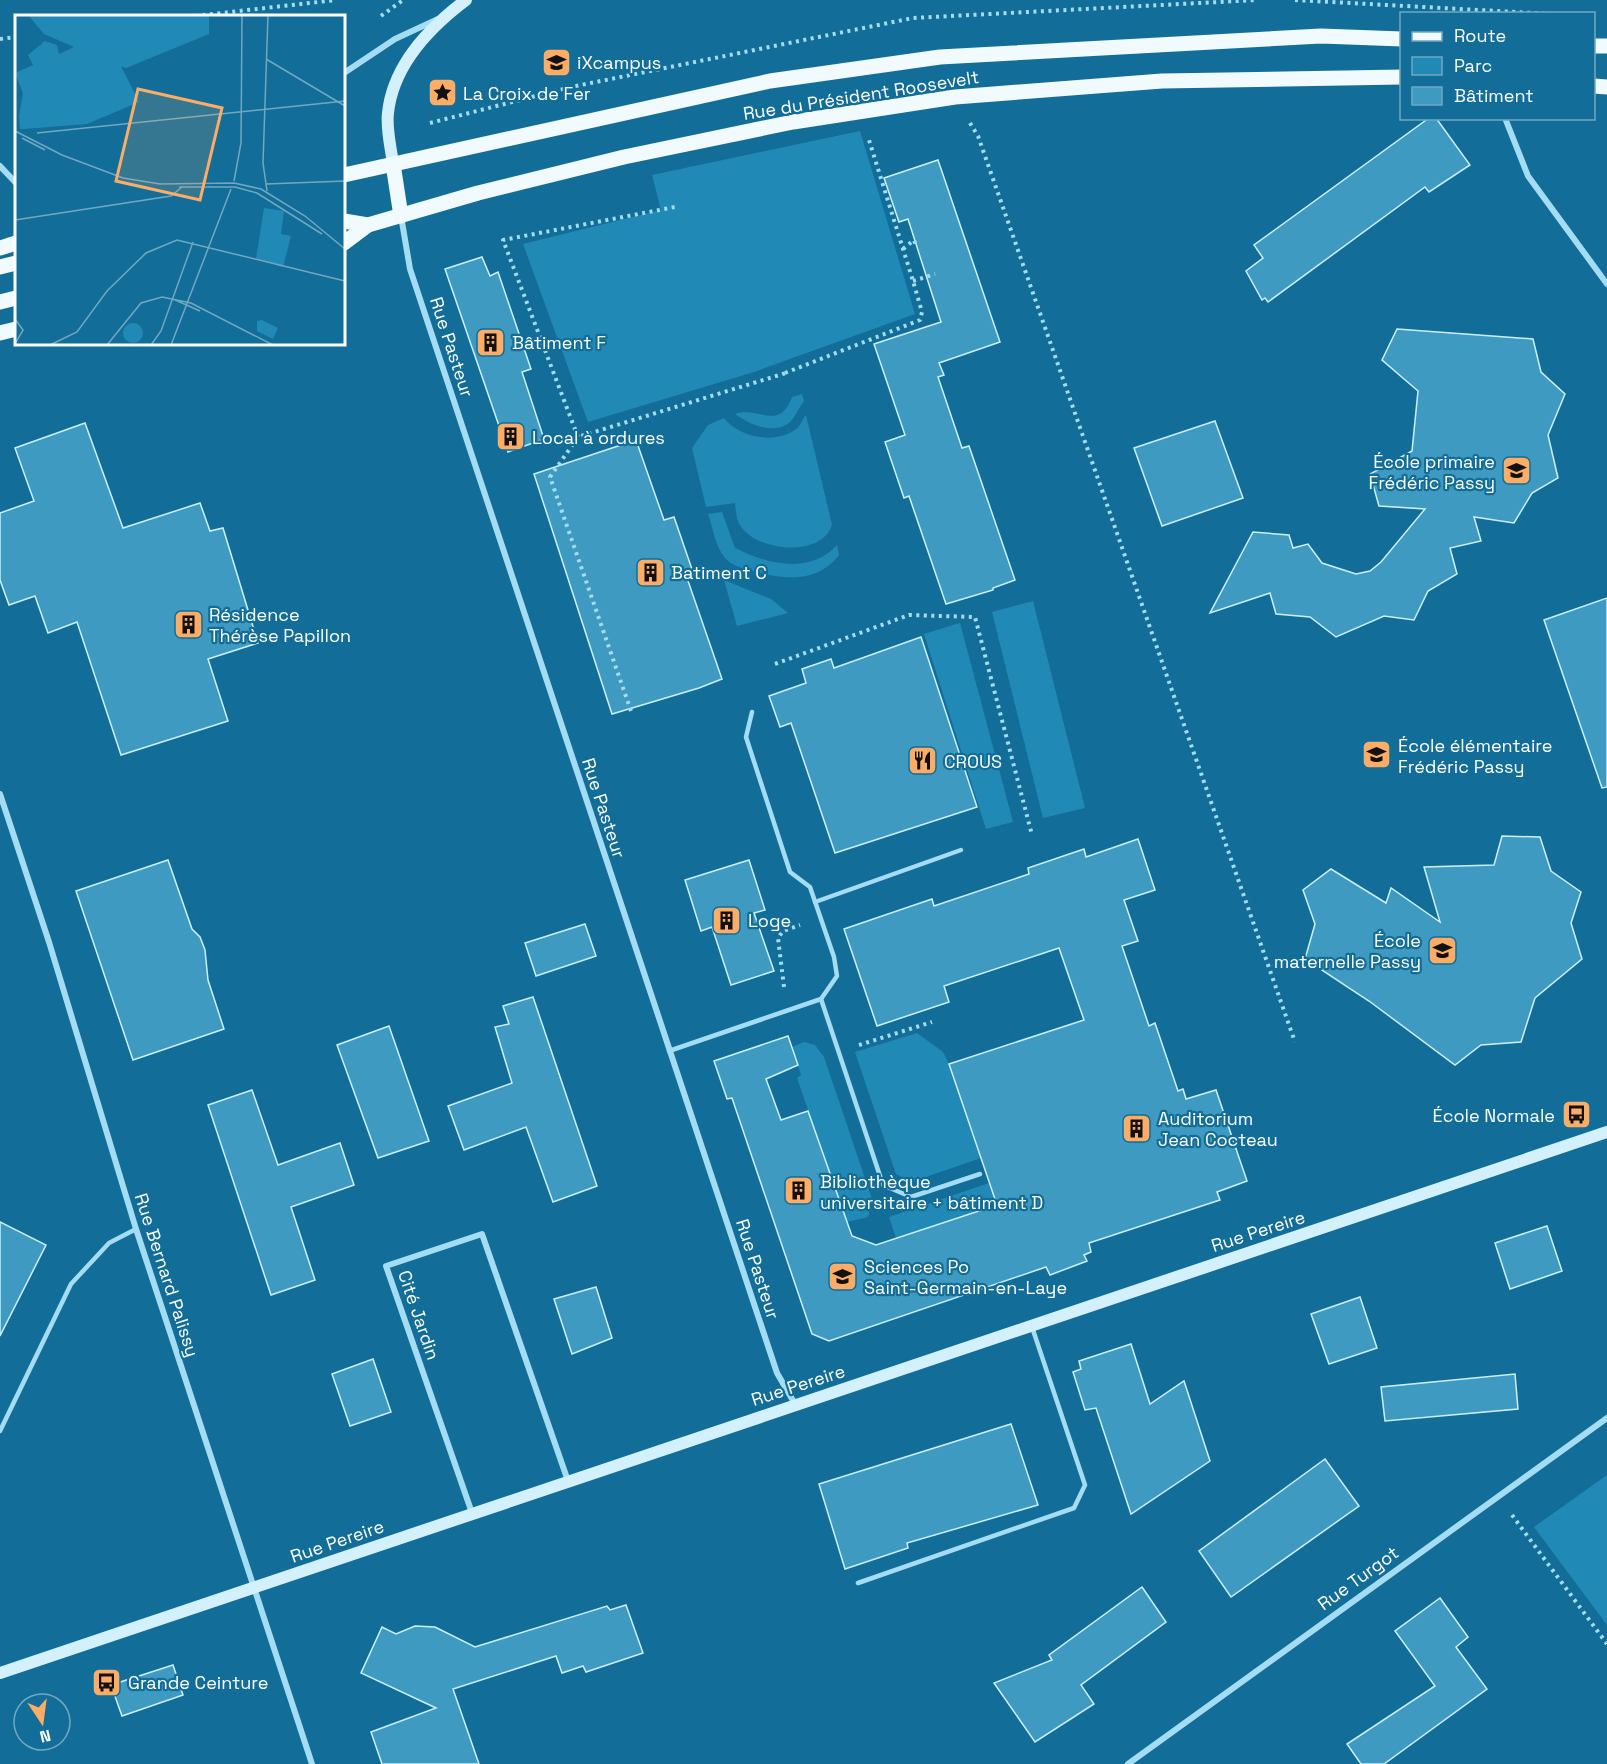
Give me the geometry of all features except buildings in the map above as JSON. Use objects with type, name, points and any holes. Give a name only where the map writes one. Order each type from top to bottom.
[{"type":"main road","name":"Rue du Président Roosevelt","points":[[345,175],[770,81],[940,57],[1321,36],[1400,39]]},
{"type":"main road","name":"Rue du Président Roosevelt","points":[[345,242],[368,225],[478,193],[624,157],[793,122],[955,97],[1162,81],[1400,77]]},
{"type":"main road","points":[[393,164],[401,216]]},
{"type":"main road","points":[[345,221],[368,225]]},
{"type":"main road","points":[[0,248],[15,243]]},
{"type":"main road","points":[[0,267],[15,263]]},
{"type":"main road","points":[[0,302],[15,298]]},
{"type":"main road","points":[[0,333],[15,329]]},
{"type":"street","points":[[345,72],[395,39],[444,16],[466,0]]},
{"type":"street","points":[[393,164],[388,113],[398,77],[417,46],[444,16]]},
{"type":"street","points":[[1506,120],[1528,176],[1607,284]]},
{"type":"street","points":[[0,166],[15,182]]},
{"type":"street","name":"Rue Pasteur","points":[[401,216],[410,269],[669,1051],[777,1373],[795,1404]]},
{"type":"street","name":"Rue Bernard Palissy","points":[[0,794],[49,942],[136,1229],[256,1588],[312,1764]]},
{"type":"street","name":"Rue Pereire","points":[[0,1673],[1031,1324],[1607,1132]]},
{"type":"street","name":"Cité Jardin","points":[[472,1513],[386,1266],[482,1234],[568,1481]]},
{"type":"street","name":"Rue Turgot","points":[[1128,1764],[1607,1418]]},
{"type":"lane","points":[[669,1051],[821,999],[837,976],[834,957],[810,887],[790,872],[746,737],[752,712]]},
{"type":"lane","points":[[815,902],[961,850]]},
{"type":"lane","points":[[821,999],[883,1185],[911,1197],[980,1174]]},
{"type":"lane","points":[[0,1431],[71,1284],[109,1244],[136,1229]]},
{"type":"lane","points":[[858,1583],[1074,1508],[1085,1485],[1031,1324]]},
{"type":"path","points":[[204,15],[336,0]]},
{"type":"path","points":[[1295,0],[1515,12]]},
{"type":"path","points":[[0,39],[15,38]]},
{"type":"path","points":[[955,97],[978,136],[1295,1042]]},
{"type":"path","points":[[631,711],[550,477],[578,437],[785,373],[920,320],[922,312],[866,131]]},
{"type":"path","points":[[578,437],[502,240],[675,207]]},
{"type":"path","points":[[903,249],[914,240],[916,246]]},
{"type":"path","points":[[913,281],[934,274]]},
{"type":"path","points":[[775,664],[909,615],[975,617],[1032,835]]},
{"type":"path","points":[[780,993],[784,988],[777,938],[783,931],[820,918]]},
{"type":"path","points":[[838,1051],[932,1022]]},
{"type":"path","points":[[1498,1495],[1607,1644]]},
{"type":"green space","points":[[860,131],[915,314],[754,372],[588,422],[523,244],[661,210],[652,175]]},
{"type":"green space","points":[[802,394],[804,401],[792,420],[784,426],[762,427],[735,414],[744,412],[775,416],[787,407],[792,397]]},
{"type":"green space","points":[[806,415],[832,525],[826,536],[802,547],[773,546],[748,534],[740,525],[735,503],[706,507],[692,448],[708,425],[724,418],[739,430],[768,438],[795,430]]},
{"type":"green space","points":[[722,512],[735,548],[747,554],[774,562],[801,563],[826,554],[837,545],[839,555],[821,571],[800,577],[777,576],[738,567],[725,558],[719,548],[708,514]]},
{"type":"green space","points":[[724,580],[771,599],[788,613],[737,626]]},
{"type":"green space","points":[[1033,601],[1085,808],[1043,818],[992,612]]},
{"type":"green space","points":[[960,623],[1013,822],[986,829],[924,634]]},
{"type":"green space","points":[[917,1033],[943,1052],[981,1158],[911,1182],[896,1174],[855,1052]]},
{"type":"green space","points":[[804,1042],[815,1045],[824,1057],[872,1199],[868,1217],[847,1222],[797,1078],[801,1075],[792,1047]]},
{"type":"green space","points":[[989,1183],[997,1205],[896,1238],[889,1217]]},
{"type":"green space","points":[[1607,1475],[1607,1625],[1534,1527]]},
{"type":"place","name":"iXcampus","points":[[556,62]]},
{"type":"place","name":"La Croix de Fer","points":[[442,93]]},
{"type":"place","name":"Bâtiment F","points":[[491,342]]},
{"type":"place","name":"Local à ordures","points":[[511,437]]},
{"type":"place","name":"École primaire Frédéric Passy","points":[[1516,471]]},
{"type":"place","name":"Batiment C","points":[[650,572]]},
{"type":"place","name":"Résidence Thérèse Papillon","points":[[188,624]]},
{"type":"place","name":"École élémentaire Frédéric Passy","points":[[1377,755]]},
{"type":"place","name":"CROUS","points":[[923,761]]},
{"type":"place","name":"Loge","points":[[727,920]]},
{"type":"place","name":"École maternelle Passy","points":[[1442,950]]},
{"type":"place","name":"École Normale","points":[[1576,1115]]},
{"type":"place","name":"Auditorium Jean Cocteau","points":[[1137,1128]]},
{"type":"place","name":"Bibliothèque universitaire + bâtiment D","points":[[799,1191]]},
{"type":"place","name":"Sciences Po Saint-Germain-en-Laye","points":[[843,1276]]},
{"type":"place","name":"Grande Ceinture","points":[[107,1682]]}]
